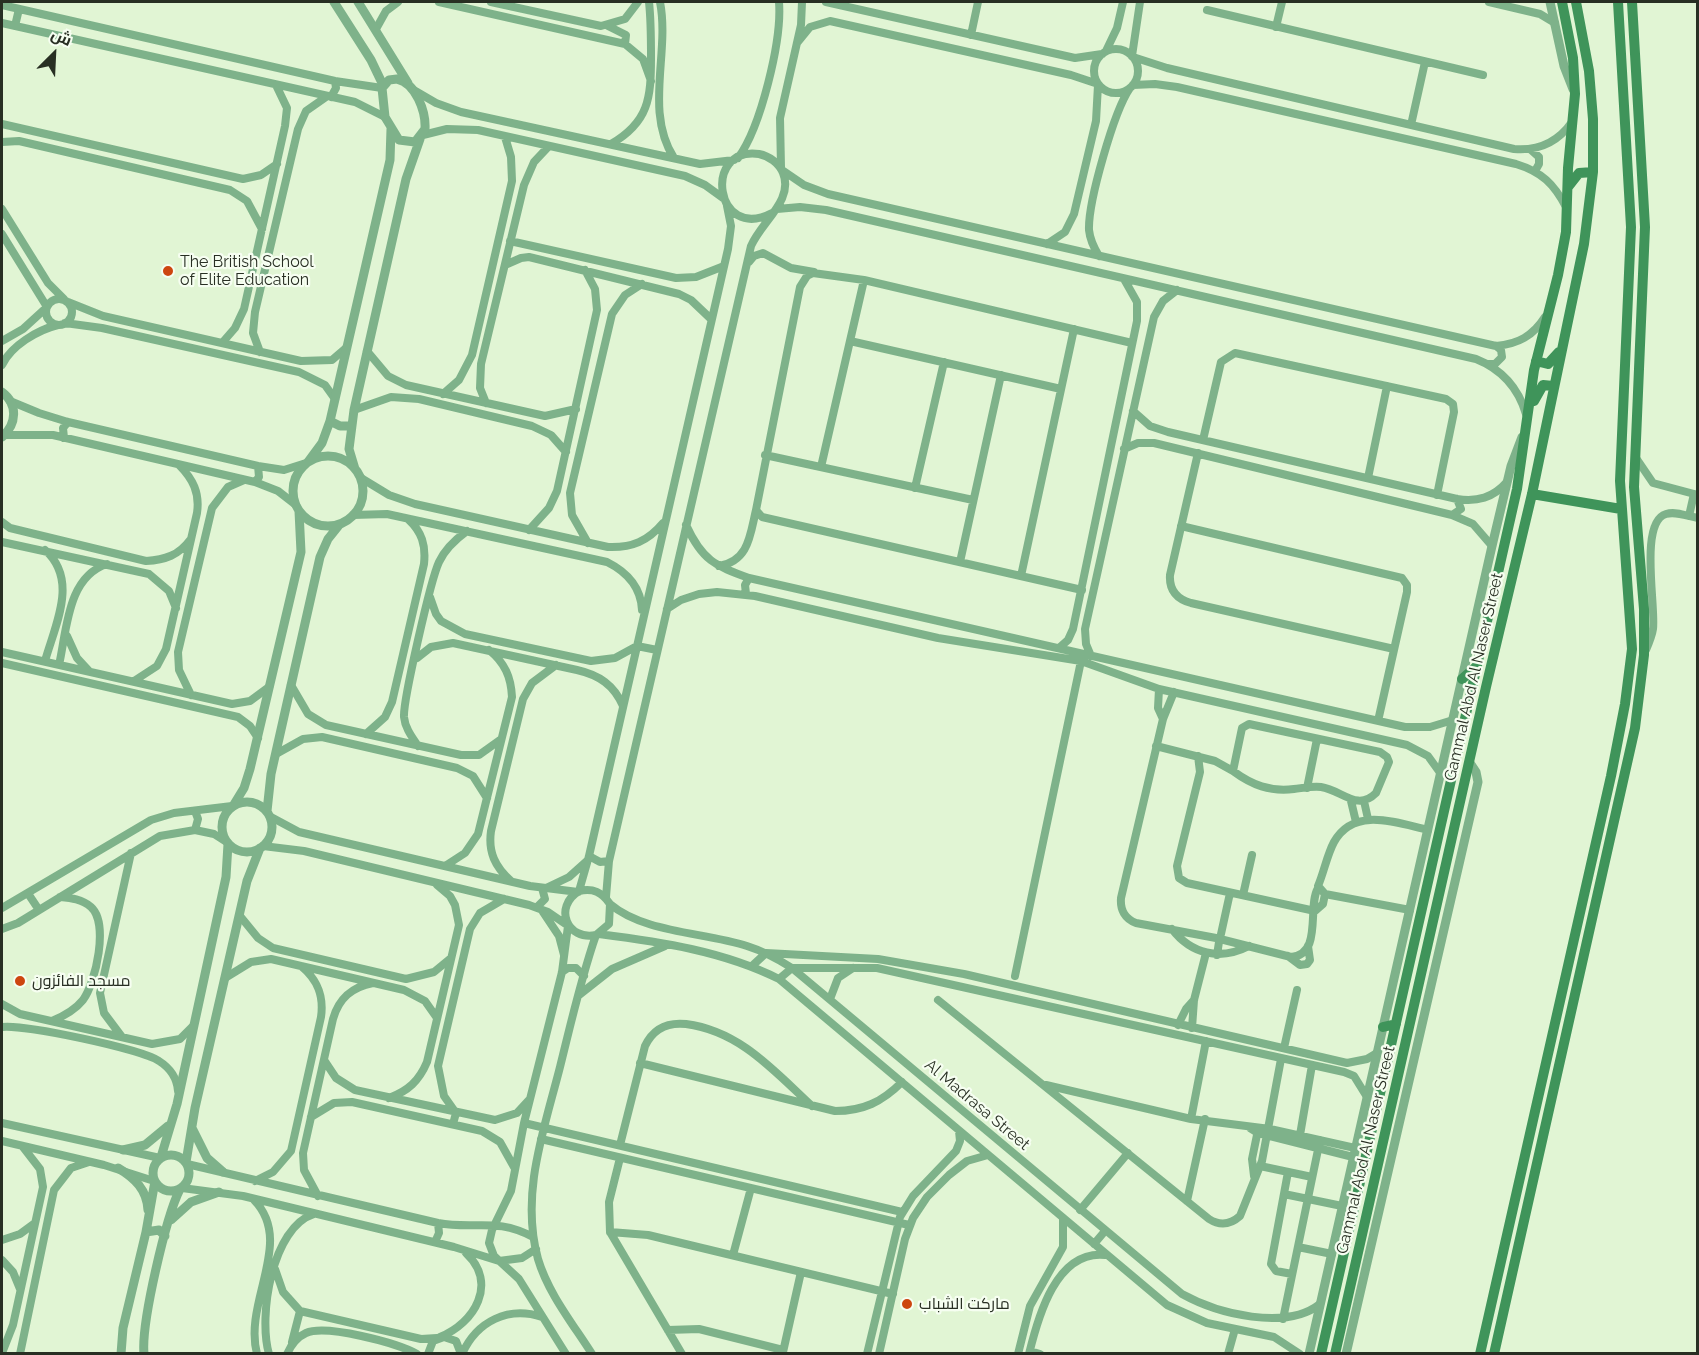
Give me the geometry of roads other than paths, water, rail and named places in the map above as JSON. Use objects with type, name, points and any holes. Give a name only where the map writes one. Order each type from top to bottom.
[{"type":"main road","name":"Gammal Abd Al Naser Street","points":[[1321,1353],[1517,489],[1536,361],[1563,254],[1575,94],[1573,58],[1562,2]]},
{"type":"main road","name":"Gammal Abd Al Naser Street","points":[[1335,1353],[1374,1209],[1415,1028],[1470,763],[1532,494],[1584,244],[1593,172],[1592,95],[1576,2]]},
{"type":"main road","points":[[1480,1353],[1625,704],[1632,649],[1621,509],[1620,454],[1631,227],[1618,2]]},
{"type":"main road","points":[[1494,1353],[1635,728],[1644,655],[1644,609],[1634,503],[1634,455],[1645,227],[1632,2]]},
{"type":"main road","points":[[1568,189],[1579,173],[1593,172]]},
{"type":"main road","points":[[1631,227],[1645,227]]},
{"type":"main road","points":[[1536,361],[1544,365],[1552,362],[1562,347]]},
{"type":"main road","points":[[1528,416],[1542,385],[1553,386]]},
{"type":"main road","points":[[1532,494],[1621,509]]},
{"type":"main road","points":[[1462,679],[1477,665]]},
{"type":"main road","points":[[1437,793],[1445,806]]},
{"type":"main road","points":[[1597,832],[1603,839],[1610,837]]},
{"type":"main road","points":[[1591,857],[1598,854],[1604,861]]},
{"type":"main road","points":[[1392,988],[1402,998]]},
{"type":"main road","points":[[1383,1027],[1396,1024]]},
{"type":"street","points":[[334,2],[366,52],[382,87],[385,117],[391,129],[404,142],[459,128],[674,174],[705,185],[744,217],[758,218],[774,211],[800,207],[826,210],[1462,356],[1488,364],[1495,364],[1502,357],[1501,350],[1496,346]]},
{"type":"street","points":[[144,1353],[145,1328],[165,1236],[181,1188],[189,1177],[187,1163],[191,1127],[250,869],[261,847],[272,833],[269,814],[276,754],[317,569],[323,547],[340,524],[353,515],[362,501],[358,473],[349,449],[351,426],[406,179],[422,137],[424,118],[410,86],[358,2]]},
{"type":"street","points":[[376,29],[386,11],[398,2]]},
{"type":"street","points":[[438,2],[625,44],[643,59],[651,81]]},
{"type":"street","points":[[491,2],[608,26],[626,35],[625,44]]},
{"type":"street","points":[[608,26],[625,19],[638,2]]},
{"type":"street","points":[[611,144],[637,123],[648,104],[651,81],[648,2]]},
{"type":"street","points":[[660,2],[663,37],[660,128],[678,166],[674,174]]},
{"type":"street","points":[[566,1353],[519,1279],[499,1261],[489,1243],[495,1224],[507,1202],[515,1169],[524,1123],[565,958],[568,925],[564,910],[571,896],[578,892],[589,857],[724,266],[730,237],[723,177],[737,159],[757,123],[779,25],[779,2]]},
{"type":"street","points":[[592,1353],[549,1286],[533,1237],[532,1190],[541,1139],[578,996],[598,935],[609,924],[612,910],[608,900],[609,861],[747,265],[755,237],[786,190],[781,169],[780,118],[797,43],[802,2]]},
{"type":"street","points":[[826,2],[1075,58],[1117,49],[1132,56],[1211,78],[1514,149],[1530,149],[1546,145],[1564,133],[1571,123],[1574,112]]},
{"type":"street","points":[[971,35],[978,2]]},
{"type":"street","points":[[1047,244],[1065,232],[1074,214],[1096,121],[1098,84],[1094,66],[1104,53],[1117,28],[1123,2]]},
{"type":"street","points":[[1099,256],[1090,238],[1090,218],[1113,123],[1138,71],[1132,56],[1140,2]]},
{"type":"street","points":[[1276,27],[1282,2]]},
{"type":"street","points":[[1490,2],[1540,14],[1555,23]]},
{"type":"street","points":[[1524,9],[1530,2]]},
{"type":"street","points":[[1550,2],[1564,66],[1575,94]]},
{"type":"street","points":[[385,117],[366,106],[15,26],[2,21],[3,4],[335,81],[382,87],[393,79],[410,86],[436,103],[461,112],[675,158],[712,164],[751,154],[765,156],[804,185],[828,194],[1496,346],[1518,342],[1528,336],[1548,313]]},
{"type":"street","points":[[15,26],[19,9]]},
{"type":"street","points":[[1207,10],[1484,75]]},
{"type":"street","points":[[797,43],[810,27],[830,21],[1002,59],[1098,84],[1106,91],[1116,93],[1132,86],[1166,85],[1208,94],[1535,171],[1550,182],[1568,210]]},
{"type":"street","points":[[1002,59],[1006,43]]},
{"type":"street","points":[[366,52],[370,54],[380,52],[385,44]]},
{"type":"street","points":[[1400,138],[1407,124],[1425,62]]},
{"type":"street","points":[[1208,94],[1211,78]]},
{"type":"street","points":[[260,352],[254,333],[255,312],[298,129],[306,111],[329,97],[336,88],[335,81]]},
{"type":"street","points":[[222,343],[235,328],[244,309],[285,126],[287,108],[276,85]]},
{"type":"street","points":[[648,104],[652,109],[659,106]]},
{"type":"street","points":[[459,128],[458,120],[461,112]]},
{"type":"street","points":[[2,124],[234,177],[252,178],[277,164]]},
{"type":"street","points":[[285,126],[294,124],[298,129]]},
{"type":"street","points":[[121,1353],[123,1328],[146,1232],[154,1181],[153,1168],[160,1158],[177,1104],[226,877],[228,843],[222,824],[248,779],[298,565],[302,542],[293,487],[300,470],[322,443],[330,421],[387,174],[392,150],[391,129]]},
{"type":"street","points":[[443,394],[459,380],[471,362],[512,181],[511,157],[505,137]]},
{"type":"street","points":[[2,142],[19,141],[230,190],[247,201],[262,229]]},
{"type":"street","points":[[486,403],[480,388],[480,364],[510,241],[524,184],[534,162],[549,146]]},
{"type":"street","points":[[1530,149],[1539,157],[1539,164],[1535,171]]},
{"type":"street","points":[[387,174],[396,172],[406,179]]},
{"type":"street","points":[[230,190],[235,185],[234,177]]},
{"type":"street","points":[[512,181],[524,184]]},
{"type":"street","points":[[2,209],[48,283],[66,301],[72,311],[63,324],[45,330],[13,349],[2,365]]},
{"type":"street","points":[[966,242],[970,226]]},
{"type":"street","points":[[2,234],[47,308],[51,322],[102,328],[298,372],[325,385],[335,399]]},
{"type":"street","points":[[510,241],[654,274],[686,278],[706,274],[724,266]]},
{"type":"street","points":[[747,265],[754,256],[763,253],[791,268],[864,280],[1132,343]]},
{"type":"street","points":[[505,265],[529,257],[652,286],[691,300],[711,319]]},
{"type":"street","points":[[530,530],[549,508],[558,491],[596,321],[595,289],[585,270]]},
{"type":"street","points":[[717,566],[731,563],[747,549],[800,287],[807,276],[818,272]]},
{"type":"street","points":[[652,286],[656,279],[654,274]]},
{"type":"street","points":[[1059,648],[1068,640],[1073,629],[1137,321],[1134,293],[1123,278]]},
{"type":"street","points":[[821,467],[864,280]]},
{"type":"street","points":[[588,543],[572,515],[570,494],[608,324],[625,295],[642,284]]},
{"type":"street","points":[[1226,302],[1229,285]]},
{"type":"street","points":[[1090,656],[1085,632],[1152,326],[1162,301],[1177,290]]},
{"type":"street","points":[[13,349],[4,340],[31,323],[54,300],[66,301],[103,316],[301,361],[332,360],[347,347]]},
{"type":"street","points":[[244,309],[248,313],[255,312]]},
{"type":"street","points":[[596,321],[602,319],[608,324]]},
{"type":"street","points":[[1137,321],[1145,320],[1152,326]]},
{"type":"street","points":[[1021,576],[1074,329]]},
{"type":"street","points":[[850,341],[1061,389]]},
{"type":"street","points":[[367,351],[388,376],[406,385],[535,415],[556,416],[576,409]]},
{"type":"street","points":[[1203,440],[1220,367],[1229,354],[1240,354],[1446,399],[1453,404],[1454,412],[1437,495]]},
{"type":"street","points":[[298,372],[304,368],[301,361]]},
{"type":"street","points":[[471,362],[476,367],[480,364]]},
{"type":"street","points":[[915,488],[944,362]]},
{"type":"street","points":[[1309,1353],[1492,546],[1508,481],[1528,416],[1516,391],[1488,364]]},
{"type":"street","points":[[960,562],[1001,375]]},
{"type":"street","points":[[403,397],[402,390],[406,385]]},
{"type":"street","points":[[1368,478],[1387,386]]},
{"type":"street","points":[[2,392],[10,401],[68,422],[258,466],[284,470],[325,456],[333,456],[342,459],[379,490],[402,500],[608,547],[621,548],[640,543],[656,532],[664,522]]},
{"type":"street","points":[[354,410],[379,400],[403,397],[532,426],[551,435],[566,452]]},
{"type":"street","points":[[3,436],[14,419],[10,401]]},
{"type":"street","points":[[1133,411],[1144,422],[1157,429],[1457,499],[1468,501],[1486,498],[1508,481]]},
{"type":"street","points":[[532,426],[538,422],[535,415]]},
{"type":"street","points":[[330,421],[340,426],[351,426]]},
{"type":"street","points":[[64,438],[63,428],[68,422]]},
{"type":"street","points":[[1154,443],[1152,435],[1157,429]]},
{"type":"street","points":[[3,436],[30,433],[64,438],[255,482],[278,490],[313,523],[331,526],[340,524]]},
{"type":"street","points":[[1124,449],[1138,443],[1154,443],[1452,515],[1473,524],[1492,546]]},
{"type":"street","points":[[1198,453],[1170,580],[1174,592],[1184,601],[1394,649]]},
{"type":"street","points":[[765,455],[974,500]]},
{"type":"street","points":[[1634,455],[1653,483],[1696,495],[1693,517],[1665,514],[1659,518],[1652,533],[1654,627],[1644,655]]},
{"type":"street","points":[[1267,470],[1270,456]]},
{"type":"street","points":[[133,681],[157,666],[166,649],[197,513],[198,496],[195,487],[178,464]]},
{"type":"street","points":[[255,482],[260,474],[258,466]]},
{"type":"street","points":[[191,695],[182,679],[178,652],[210,516],[221,493],[244,480]]},
{"type":"street","points":[[1104,483],[1116,486]]},
{"type":"street","points":[[558,491],[562,495],[570,494]]},
{"type":"street","points":[[1452,515],[1461,509],[1457,499]]},
{"type":"street","points":[[366,734],[380,724],[389,710],[424,564],[424,543],[414,525],[402,517],[397,506],[402,500]]},
{"type":"street","points":[[756,510],[767,518],[1082,590]]},
{"type":"street","points":[[197,513],[204,512],[210,516]]},
{"type":"street","points":[[353,515],[376,513],[402,517],[607,562],[629,577],[637,589],[642,617]]},
{"type":"street","points":[[2,522],[10,528],[147,561],[167,558],[177,553],[192,536]]},
{"type":"street","points":[[686,525],[700,551],[717,566],[749,578],[1393,725],[1424,728],[1453,720]]},
{"type":"street","points":[[1181,526],[1402,578],[1407,585],[1407,592],[1378,721]]},
{"type":"street","points":[[10,528],[4,542],[143,572],[163,584],[176,608]]},
{"type":"street","points":[[418,746],[408,730],[404,714],[430,597],[437,567],[445,552],[467,531]]},
{"type":"street","points":[[607,562],[611,555],[608,547]]},
{"type":"street","points":[[44,549],[59,565],[64,585],[45,662]]},
{"type":"street","points":[[143,572],[148,568],[147,561]]},
{"type":"street","points":[[59,665],[79,584],[91,571],[107,564]]},
{"type":"street","points":[[298,565],[310,564],[317,569]]},
{"type":"street","points":[[424,564],[437,567]]},
{"type":"street","points":[[746,594],[745,585],[749,578]]},
{"type":"street","points":[[667,609],[681,600],[699,594],[717,592],[746,594],[938,638],[1081,661],[1159,689],[1418,749],[1428,756],[1441,774]]},
{"type":"street","points":[[430,597],[441,621],[465,634],[591,661],[615,658],[637,646],[657,650]]},
{"type":"street","points":[[938,638],[942,622]]},
{"type":"street","points":[[1073,629],[1077,633],[1085,632]]},
{"type":"street","points":[[67,632],[72,650],[90,672]]},
{"type":"street","points":[[463,645],[462,638],[465,634]]},
{"type":"street","points":[[416,660],[422,652],[441,644],[489,650],[590,673],[607,682],[623,706]]},
{"type":"street","points":[[166,649],[173,653],[178,652]]},
{"type":"street","points":[[445,866],[465,854],[478,834],[512,697],[504,665],[489,650]]},
{"type":"street","points":[[2,652],[232,704],[259,697],[271,683]]},
{"type":"street","points":[[577,670],[579,659]]},
{"type":"street","points":[[1015,976],[1081,661]]},
{"type":"street","points":[[2,663],[229,715],[244,720],[258,738]]},
{"type":"street","points":[[512,882],[495,862],[490,837],[523,699],[532,683],[556,665]]},
{"type":"street","points":[[291,685],[308,714],[326,725],[460,755],[488,751],[501,739]]},
{"type":"street","points":[[1159,689],[1158,708],[1163,719]]},
{"type":"street","points":[[1174,692],[1171,705],[1163,719],[1156,746],[1121,903],[1124,914],[1131,921],[1220,939],[1287,956],[1299,956],[1308,946],[1315,911],[1323,904],[1322,891],[1334,842],[1339,834],[1356,822],[1368,819],[1428,830]]},
{"type":"street","points":[[1245,708],[1248,692]]},
{"type":"street","points":[[512,697],[523,699]]},
{"type":"street","points":[[229,715],[233,710],[232,704]]},
{"type":"street","points":[[389,710],[398,715],[404,714]]},
{"type":"street","points":[[1156,746],[1209,759],[1263,788],[1284,791],[1307,788],[1329,789],[1351,801],[1364,801],[1379,789],[1387,772],[1388,757],[1380,753],[1247,724],[1242,728],[1233,771]]},
{"type":"street","points":[[322,737],[321,730],[326,725]]},
{"type":"street","points":[[1390,741],[1398,734],[1393,725]]},
{"type":"street","points":[[276,754],[303,739],[322,737],[457,768],[473,776],[487,798]]},
{"type":"street","points":[[1307,788],[1317,739]]},
{"type":"street","points":[[457,768],[460,755]]},
{"type":"street","points":[[1198,756],[1200,772],[1177,874],[1187,883],[1315,911]]},
{"type":"street","points":[[1200,772],[1209,759]]},
{"type":"street","points":[[1351,801],[1356,822]]},
{"type":"street","points":[[1364,801],[1368,819]]},
{"type":"street","points":[[2,908],[29,895],[140,825],[162,816],[251,802],[290,828],[309,834],[512,882],[578,892],[593,890],[608,900]]},
{"type":"street","points":[[195,811],[198,819],[195,830]]},
{"type":"street","points":[[3,931],[160,836],[195,830],[214,834],[243,851],[261,847],[304,851],[539,908],[568,925],[581,936],[598,935]]},
{"type":"street","points":[[304,851],[303,842],[309,834]]},
{"type":"street","points":[[478,834],[483,839],[490,837]]},
{"type":"street","points":[[123,1038],[109,1023],[101,1003],[100,993],[131,853]]},
{"type":"street","points":[[1243,895],[1252,855]]},
{"type":"street","points":[[589,857],[596,861],[609,861]]},
{"type":"street","points":[[544,888],[569,877],[589,857]]},
{"type":"street","points":[[389,1098],[409,1089],[423,1072],[459,925],[458,915],[450,896],[434,882]]},
{"type":"street","points":[[539,908],[545,899],[544,888]]},
{"type":"street","points":[[1322,891],[1410,910]]},
{"type":"street","points":[[1217,955],[1230,892]]},
{"type":"street","points":[[29,895],[39,910]]},
{"type":"street","points":[[52,1021],[77,1006],[88,990],[100,941],[100,922],[97,913],[82,901],[60,897]]},
{"type":"street","points":[[453,1124],[456,1113],[441,1086],[438,1066],[470,928],[480,913],[504,899]]},
{"type":"street","name":"Al Madrasa Street","points":[[608,900],[637,920],[730,941],[766,953],[792,968],[1182,1294],[1203,1305],[1283,1319],[1303,1315],[1320,1304]]},
{"type":"street","points":[[539,908],[559,936],[565,958]]},
{"type":"street","points":[[240,916],[258,939],[273,948],[406,979],[434,972],[451,958]]},
{"type":"street","points":[[459,925],[465,924],[470,928]]},
{"type":"street","points":[[1172,929],[1187,944],[1206,953],[1217,955],[1233,953],[1249,946]]},
{"type":"street","name":"Al Madrasa Street","points":[[598,935],[720,955],[752,966],[779,980],[1156,1297],[1179,1312],[1207,1323],[1274,1336],[1300,1353]]},
{"type":"street","points":[[578,996],[612,969],[639,955],[669,945]]},
{"type":"street","points":[[271,959],[268,953],[273,948]]},
{"type":"street","points":[[752,966],[766,953],[878,958],[1019,987],[1192,1029],[1337,1060],[1356,1062],[1377,1053]]},
{"type":"street","points":[[1192,1029],[1194,1000],[1206,953]]},
{"type":"street","points":[[225,978],[252,962],[271,959],[404,990],[425,1001],[437,1018]]},
{"type":"street","points":[[255,1181],[273,1172],[291,1151],[323,1006],[319,987],[301,966]]},
{"type":"street","points":[[562,972],[572,967],[584,976]]},
{"type":"street","points":[[830,999],[838,978],[855,967]]},
{"type":"street","points":[[779,980],[792,968],[877,969],[1336,1070],[1354,1076],[1367,1097]]},
{"type":"street","points":[[404,990],[408,984],[406,979]]},
{"type":"street","points":[[318,1196],[308,1179],[303,1153],[336,1008],[347,993],[373,982]]},
{"type":"street","points":[[1017,998],[1019,987]]},
{"type":"street","points":[[88,990],[94,994],[100,993]]},
{"type":"street","points":[[1284,1048],[1297,990]]},
{"type":"street","points":[[938,1000],[1215,1223],[1228,1224],[1240,1216],[1254,1176],[1260,1166],[1269,1132],[1281,1059]]},
{"type":"street","points":[[1178,1025],[1186,1009],[1194,1000]]},
{"type":"street","points":[[2,1004],[20,1014],[152,1044],[180,1039],[192,1028]]},
{"type":"street","points":[[323,1006],[330,1004],[336,1008]]},
{"type":"street","points":[[18,1026],[16,1019],[20,1014]]},
{"type":"street","points":[[620,1145],[648,1039],[660,1028],[677,1023],[714,1030],[748,1048],[812,1107]]},
{"type":"street","points":[[2,1027],[18,1026],[150,1056],[173,1074],[178,1093]]},
{"type":"street","points":[[1191,1119],[1206,1041]]},
{"type":"street","points":[[150,1056],[154,1050],[152,1044]]},
{"type":"street","points":[[324,1060],[336,1078],[355,1090],[484,1119],[507,1118],[525,1106],[531,1096]]},
{"type":"street","points":[[1336,1070],[1337,1060]]},
{"type":"street","points":[[427,1062],[432,1067],[438,1066]]},
{"type":"street","points":[[640,1063],[835,1112],[862,1109],[884,1098],[902,1082]]},
{"type":"street","points":[[1300,1135],[1312,1065]]},
{"type":"street","points":[[1044,1085],[1191,1119],[1205,1119],[1250,1128],[1354,1152]]},
{"type":"street","points":[[352,1102],[351,1094],[355,1090]]},
{"type":"street","points":[[310,1118],[334,1103],[352,1102],[453,1124],[492,1136],[506,1150],[515,1169]]},
{"type":"street","points":[[177,1104],[183,1109],[195,1108]]},
{"type":"street","points":[[1187,1201],[1205,1119]]},
{"type":"street","points":[[123,1150],[145,1145],[164,1131],[171,1122]]},
{"type":"street","points":[[2,1123],[160,1158],[174,1155],[187,1163],[246,1179],[438,1223],[461,1226],[495,1224],[515,1228],[533,1237]]},
{"type":"street","points":[[524,1123],[902,1212]]},
{"type":"street","points":[[191,1127],[207,1158],[223,1172]]},
{"type":"street","points":[[1254,1176],[1252,1159],[1258,1130]]},
{"type":"street","points":[[867,1353],[902,1212],[913,1196],[956,1151],[960,1141],[959,1131]]},
{"type":"street","points":[[1269,1132],[1300,1135],[1319,1144]]},
{"type":"street","points":[[541,1139],[909,1225]]},
{"type":"street","points":[[2,1142],[118,1168],[154,1181],[168,1191],[181,1188],[243,1196],[463,1249],[499,1261],[522,1258],[536,1249]]},
{"type":"street","points":[[8,1343],[20,1350],[54,1190],[71,1168],[90,1162],[98,1154],[96,1144]]},
{"type":"street","points":[[1283,1319],[1319,1144]]},
{"type":"street","points":[[2,1353],[8,1343],[43,1187],[40,1169],[23,1147]]},
{"type":"street","points":[[291,1151],[296,1155],[303,1153]]},
{"type":"street","points":[[1080,1210],[1128,1153]]},
{"type":"street","points":[[879,1353],[909,1225],[921,1204],[949,1175],[967,1161],[988,1155]]},
{"type":"street","points":[[620,1158],[609,1202],[610,1232],[682,1353]]},
{"type":"street","points":[[1260,1166],[1312,1177]]},
{"type":"street","points":[[118,1168],[131,1176],[141,1188],[147,1202],[148,1217]]},
{"type":"street","points":[[1288,1172],[1271,1264],[1276,1271],[1292,1274]]},
{"type":"street","points":[[243,1196],[238,1186],[246,1179]]},
{"type":"street","points":[[43,1187],[49,1186],[54,1190]]},
{"type":"street","points":[[733,1256],[750,1188]]},
{"type":"street","points":[[169,1222],[191,1202],[219,1192]]},
{"type":"street","points":[[1284,1194],[1342,1206]]},
{"type":"street","points":[[252,1198],[260,1206],[269,1225],[271,1245],[254,1316],[257,1353]]},
{"type":"street","points":[[1346,1353],[1374,1209]]},
{"type":"street","points":[[269,1353],[265,1319],[281,1248],[297,1222],[316,1214]]},
{"type":"street","points":[[1018,1353],[1030,1306],[1063,1247],[1063,1218]]},
{"type":"street","points":[[2,1240],[20,1234],[35,1223]]},
{"type":"street","points":[[435,1242],[439,1233],[438,1223]]},
{"type":"street","points":[[146,1232],[159,1230],[165,1236]]},
{"type":"street","points":[[1094,1244],[1105,1231]]},
{"type":"street","points":[[610,1232],[638,1233],[893,1294]]},
{"type":"street","points":[[271,1245],[277,1244],[281,1248]]},
{"type":"street","points":[[1298,1247],[1332,1254]]},
{"type":"street","points":[[428,1353],[430,1345],[467,1321],[482,1294],[480,1272],[463,1249]]},
{"type":"street","points":[[1040,1353],[1030,1352],[1042,1307],[1066,1271],[1080,1259],[1089,1256],[1107,1256]]},
{"type":"street","points":[[2,1260],[13,1272],[20,1290]]},
{"type":"street","points":[[275,1269],[283,1292],[300,1311],[421,1339],[439,1338],[456,1341],[462,1353]]},
{"type":"street","points":[[668,1330],[699,1329],[783,1352],[801,1272]]},
{"type":"street","points":[[289,1350],[300,1311]]},
{"type":"street","points":[[462,1353],[472,1336],[491,1320],[512,1313],[542,1317]]},
{"type":"street","points":[[1228,1353],[1245,1314]]},
{"type":"street","points":[[327,1331],[326,1326],[330,1319]]},
{"type":"street","points":[[289,1350],[307,1333],[327,1331],[393,1345],[417,1353]]},
{"type":"place","name":"The British School of Elite Education","points":[[168,271]]},
{"type":"place","name":"مسجد الفائزون","points":[[20,981]]},
{"type":"place","name":"ماركت الشباب","points":[[907,1304]]}]
